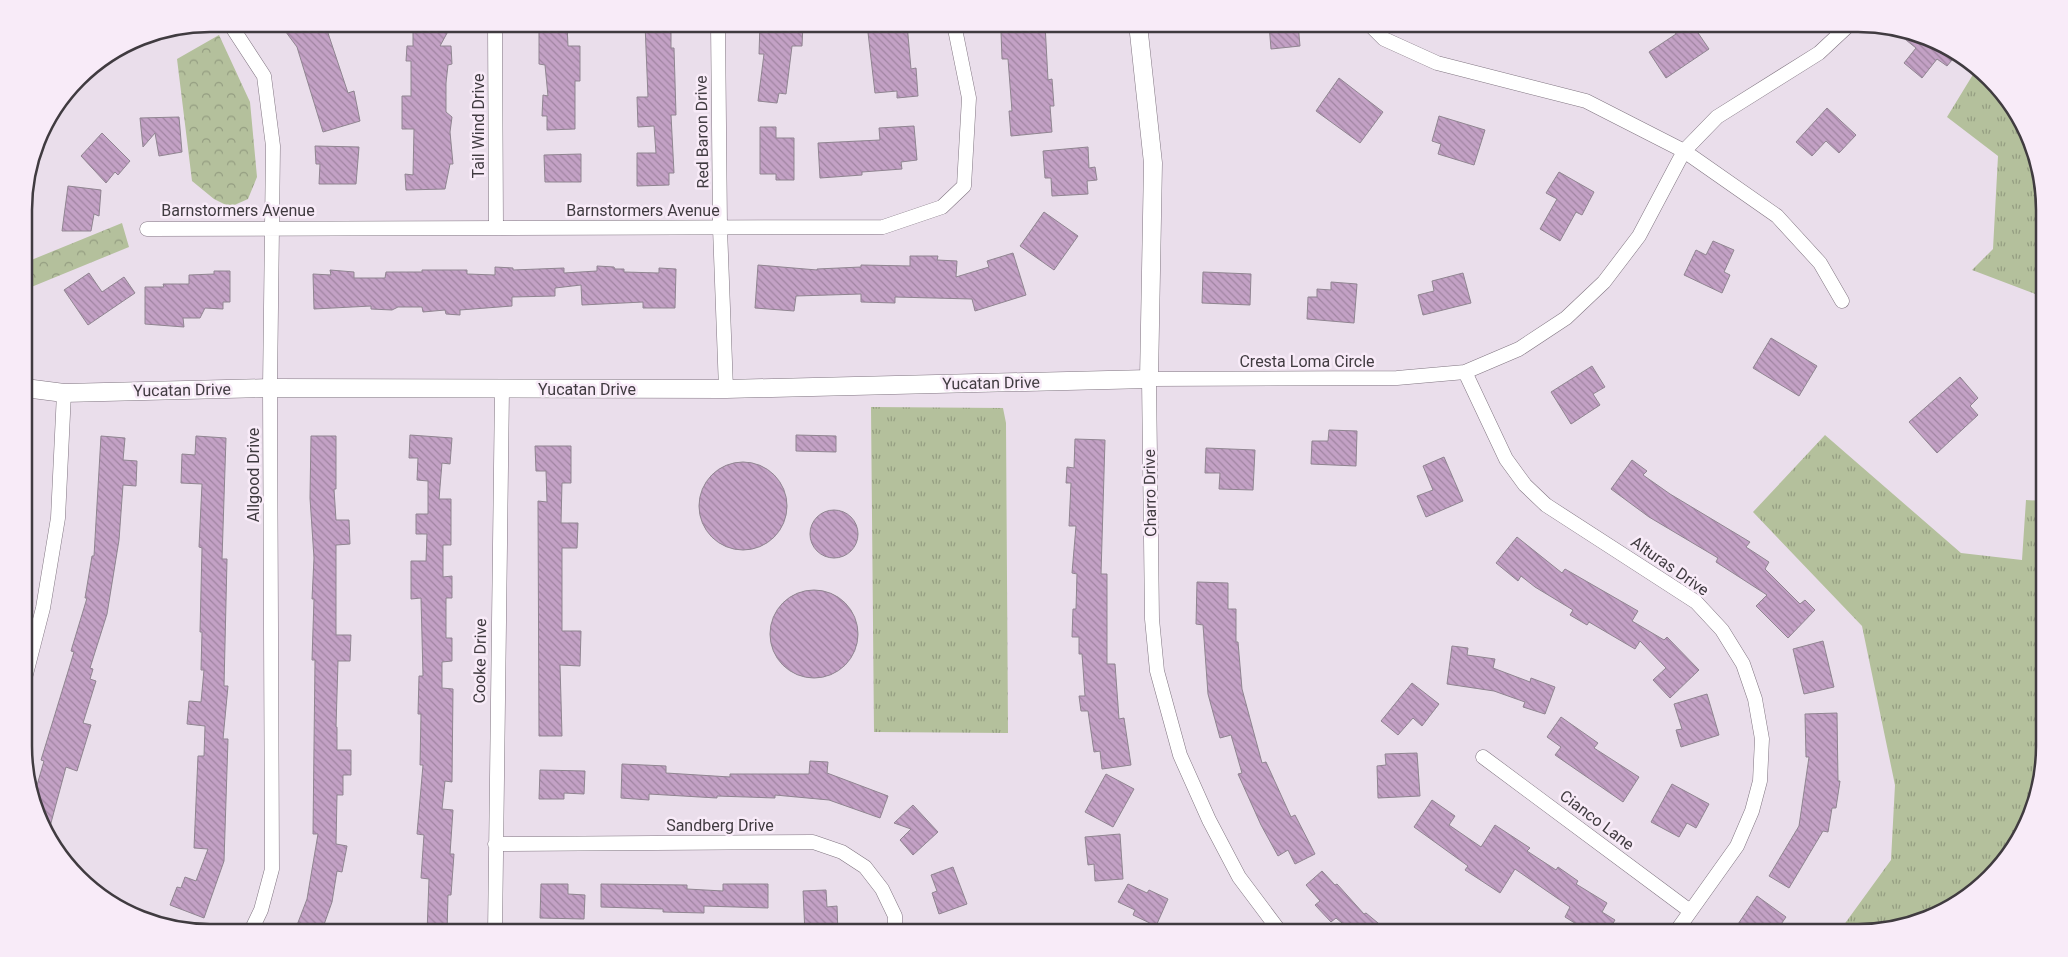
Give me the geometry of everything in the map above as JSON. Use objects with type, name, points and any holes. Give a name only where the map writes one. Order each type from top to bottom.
[{"type":"street","name":"Allgood Drive","points":[[235,32],[264,76],[274,146],[271,227],[270,388],[272,869],[261,910],[254,924]]},
{"type":"street","name":"Tail Wind Drive","points":[[495,32],[496,228]]},
{"type":"street","name":"Red Baron Drive","points":[[718,32],[720,228],[726,389]]},
{"type":"street","name":"Barnstormers Avenue","points":[[147,228],[883,227],[942,206],[964,186],[969,98],[956,32]]},
{"type":"street","name":"Charro Drive","points":[[1139,32],[1153,163],[1149,379],[1152,619],[1156,671],[1180,755],[1209,820],[1239,877],[1274,924]]},
{"type":"street","points":[[1377,32],[1384,39],[1437,63],[1586,101],[1684,151],[1777,216],[1820,263],[1842,300]]},
{"type":"street","name":"Cresta Loma Circle","points":[[1149,379],[1397,378],[1465,372],[1519,348],[1566,318],[1604,282],[1639,236],[1684,151],[1718,117],[1819,53],[1841,32]]},
{"type":"street","name":"Alturas Drive","points":[[1465,372],[1506,459],[1525,485],[1546,505],[1696,602],[1722,630],[1743,664],[1755,699],[1762,740],[1760,781],[1752,811],[1737,846],[1681,924]]},
{"type":"street","name":"Yucatan Drive","points":[[33,389],[64,393],[270,388],[726,389],[1149,379]]},
{"type":"street","name":"Cooke Drive","points":[[495,924],[502,389]]},
{"type":"street","points":[[32,650],[43,608],[58,518],[64,393]]},
{"type":"street","name":"Cianco Lane","points":[[1483,757],[1690,911]]},
{"type":"street","name":"Sandberg Drive","points":[[495,844],[813,842],[842,852],[865,867],[882,889],[895,916],[895,924]]},
{"type":"green space","points":[[219,35],[250,102],[257,177],[248,199],[230,207],[214,199],[192,181],[177,59]]},
{"type":"green space","points":[[1973,75],[1999,102],[2012,122],[2026,154],[2034,188],[2036,211],[2036,294],[1972,270],[1993,249],[1998,156],[1947,117]]},
{"type":"green space","points":[[122,223],[129,247],[33,286],[33,259]]},
{"type":"green space","points":[[871,407],[1003,408],[1006,423],[1008,733],[874,732]]},
{"type":"green space","points":[[1825,435],[1961,553],[2022,560],[2026,500],[2036,501],[2036,746],[2032,781],[2022,814],[2012,835],[1999,855],[1966,888],[1946,901],[1925,911],[1880,923],[1845,924],[1891,860],[1895,785],[1862,626],[1753,512]]},
{"type":"building","points":[[286,32],[328,32],[348,93],[354,91],[360,121],[323,132],[297,47]]},
{"type":"building","points":[[413,32],[448,32],[440,46],[451,46],[452,64],[448,65],[446,112],[452,117],[450,132],[453,164],[450,164],[445,189],[406,190],[405,174],[413,175],[414,129],[402,129],[402,96],[411,96],[411,61],[406,61],[407,46],[413,46]]},
{"type":"building","points":[[539,32],[567,32],[568,46],[580,46],[580,81],[575,81],[575,129],[547,130],[547,116],[542,116],[543,95],[548,96],[545,65],[539,64]]},
{"type":"building","points":[[645,32],[671,32],[671,48],[674,48],[676,115],[671,115],[674,173],[669,173],[669,185],[637,186],[637,153],[656,153],[654,126],[638,127],[637,97],[648,97]]},
{"type":"building","points":[[760,32],[803,32],[802,46],[792,46],[786,94],[779,93],[777,103],[758,101],[764,54],[759,54]]},
{"type":"building","points":[[868,32],[908,32],[911,69],[916,68],[918,96],[897,98],[897,91],[875,93]]},
{"type":"building","points":[[1001,32],[1045,32],[1048,80],[1052,79],[1054,106],[1050,106],[1052,132],[1011,136],[1009,111],[1012,111],[1008,59],[1002,59]]},
{"type":"building","points":[[1270,32],[1299,32],[1300,46],[1271,49]]},
{"type":"building","points":[[1675,32],[1697,32],[1709,49],[1666,78],[1649,52],[1676,34]]},
{"type":"building","points":[[1906,40],[1925,46],[1952,60],[1947,66],[1937,59],[1922,78],[1904,63],[1916,48]]},
{"type":"building","points":[[1339,78],[1383,112],[1360,143],[1316,111]]},
{"type":"building","points":[[1827,108],[1856,135],[1839,153],[1826,141],[1812,156],[1796,142]]},
{"type":"building","points":[[1439,116],[1485,130],[1474,165],[1438,154],[1441,144],[1432,141]]},
{"type":"building","points":[[179,117],[182,152],[159,156],[155,133],[143,147],[140,118]]},
{"type":"building","points":[[914,126],[917,160],[901,162],[902,169],[862,172],[862,175],[820,178],[818,143],[880,140],[879,128]]},
{"type":"building","points":[[760,127],[776,127],[776,138],[794,138],[794,180],[776,180],[776,174],[760,174]]},
{"type":"building","points":[[102,133],[130,161],[118,175],[115,172],[106,183],[81,156]]},
{"type":"building","points":[[315,146],[359,147],[356,184],[319,184],[320,164],[316,164]]},
{"type":"building","points":[[1088,147],[1089,168],[1095,167],[1097,180],[1087,181],[1088,194],[1052,196],[1051,178],[1045,178],[1043,151]]},
{"type":"building","points":[[581,154],[581,182],[545,182],[544,155]]},
{"type":"building","points":[[1559,172],[1594,192],[1582,215],[1576,212],[1560,241],[1540,229],[1557,199],[1546,193]]},
{"type":"building","points":[[68,186],[101,190],[99,216],[94,214],[91,231],[62,231]]},
{"type":"building","points":[[1044,212],[1078,236],[1054,270],[1020,246]]},
{"type":"building","points":[[1713,241],[1734,250],[1724,272],[1730,275],[1722,293],[1684,275],[1696,250],[1706,255]]},
{"type":"building","points":[[1013,253],[1026,295],[975,311],[972,299],[895,297],[895,303],[861,302],[861,294],[796,296],[794,311],[755,308],[758,265],[817,270],[861,267],[861,265],[910,266],[910,256],[938,256],[937,260],[957,261],[956,277],[989,267],[987,261]]},
{"type":"building","points":[[597,266],[624,269],[624,272],[659,273],[659,268],[676,269],[675,308],[643,308],[643,302],[582,305],[581,285],[555,288],[555,296],[512,297],[512,306],[460,310],[460,315],[446,314],[445,310],[423,312],[422,307],[398,307],[392,310],[371,309],[371,306],[314,309],[313,274],[331,275],[330,270],[354,272],[354,278],[385,278],[386,272],[467,270],[467,274],[495,275],[495,267],[513,268],[513,270],[564,268],[564,273],[597,271]]},
{"type":"building","points":[[214,271],[230,271],[230,302],[223,302],[223,309],[205,308],[200,318],[183,318],[184,327],[145,324],[145,287],[164,287],[163,284],[189,284],[189,275],[214,274]]},
{"type":"building","points":[[1203,272],[1251,274],[1250,305],[1202,303]]},
{"type":"building","points":[[89,273],[102,292],[124,277],[135,293],[88,325],[64,290]]},
{"type":"building","points":[[1463,273],[1471,303],[1423,315],[1418,295],[1434,291],[1432,281]]},
{"type":"building","points":[[1331,282],[1357,284],[1354,323],[1307,319],[1308,297],[1317,297],[1317,289],[1331,290]]},
{"type":"building","points":[[1771,338],[1817,366],[1799,396],[1753,368]]},
{"type":"building","points":[[1592,366],[1605,387],[1593,394],[1600,405],[1571,424],[1551,392]]},
{"type":"building","points":[[1960,377],[1978,398],[1970,406],[1978,415],[1937,453],[1909,422]]},
{"type":"building","points":[[1329,430],[1357,431],[1356,466],[1311,464],[1312,441],[1328,441]]},
{"type":"building","points":[[410,435],[452,438],[450,464],[442,463],[439,499],[451,499],[451,545],[443,545],[443,577],[452,576],[452,598],[446,598],[446,638],[452,638],[452,661],[442,662],[442,688],[453,689],[452,782],[445,781],[442,809],[453,810],[450,854],[454,854],[451,895],[448,895],[447,924],[427,924],[429,879],[421,878],[424,835],[417,834],[423,765],[420,765],[421,714],[418,714],[419,676],[423,676],[421,598],[411,599],[411,561],[426,561],[427,534],[416,534],[416,514],[428,514],[428,481],[417,480],[418,458],[409,458]]},
{"type":"building","points":[[796,435],[836,436],[836,452],[796,451]]},
{"type":"building","points":[[101,436],[125,438],[123,460],[137,461],[136,486],[123,485],[119,540],[107,614],[90,668],[93,669],[90,679],[96,681],[83,723],[91,725],[77,771],[66,767],[51,824],[37,785],[44,761],[41,760],[74,652],[71,651],[87,598],[85,598],[92,556],[94,556]]},
{"type":"building","points":[[196,436],[226,438],[222,559],[227,559],[224,686],[228,686],[223,739],[228,739],[224,861],[204,918],[170,905],[177,887],[181,888],[185,877],[196,881],[208,849],[194,848],[198,756],[204,756],[205,726],[187,724],[189,701],[201,702],[204,670],[201,670],[202,548],[199,547],[202,484],[181,483],[182,454],[195,455]]},
{"type":"building","points":[[311,436],[336,436],[336,489],[334,489],[336,520],[349,520],[350,544],[336,545],[336,635],[351,635],[350,661],[338,661],[337,750],[351,750],[351,775],[343,775],[343,795],[337,795],[336,844],[347,846],[342,872],[337,871],[332,902],[324,924],[297,924],[307,899],[318,834],[313,834],[315,660],[312,660],[314,558],[310,498]]},
{"type":"building","points":[[1075,439],[1105,440],[1101,574],[1107,574],[1107,664],[1115,664],[1119,719],[1124,718],[1131,765],[1102,769],[1100,751],[1094,752],[1088,711],[1081,711],[1079,696],[1085,696],[1082,654],[1079,654],[1079,637],[1072,637],[1073,609],[1076,609],[1077,574],[1072,573],[1076,526],[1069,526],[1071,483],[1066,483],[1067,467],[1074,468]]},
{"type":"building","points":[[535,446],[571,446],[571,483],[562,483],[561,523],[578,523],[577,548],[562,548],[562,631],[581,631],[580,666],[560,665],[562,736],[539,736],[538,501],[547,502],[546,471],[536,471]]},
{"type":"building","points":[[1206,448],[1255,450],[1253,490],[1219,489],[1220,473],[1205,473]]},
{"type":"building","points":[[1444,457],[1463,501],[1426,517],[1417,496],[1433,490],[1423,466]]},
{"type":"building","points":[[1632,460],[1647,471],[1643,475],[1670,494],[1750,542],[1746,547],[1769,562],[1765,569],[1800,604],[1805,600],[1815,610],[1788,638],[1756,606],[1767,595],[1716,562],[1718,558],[1649,517],[1611,489]]},
{"type":"building","points":[[743,462],[760,465],[768,469],[780,481],[784,489],[787,506],[784,523],[780,531],[768,543],[760,547],[743,550],[726,547],[718,543],[706,531],[702,523],[699,506],[702,489],[706,481],[718,469],[726,465]]},
{"type":"building","points":[[829,510],[839,510],[848,514],[854,520],[858,534],[854,548],[848,554],[839,558],[829,558],[820,554],[814,548],[810,539],[810,529],[814,520],[820,514]]},
{"type":"building","points":[[1517,537],[1562,573],[1565,569],[1638,611],[1632,621],[1664,640],[1667,637],[1699,670],[1670,698],[1653,680],[1666,668],[1640,641],[1635,649],[1589,622],[1587,625],[1570,615],[1573,610],[1535,587],[1521,576],[1518,581],[1496,563]]},
{"type":"building","points":[[1197,582],[1228,583],[1228,609],[1236,609],[1236,642],[1238,642],[1242,689],[1262,763],[1266,762],[1291,817],[1295,815],[1315,854],[1295,864],[1288,850],[1278,856],[1261,825],[1238,774],[1242,773],[1231,735],[1220,738],[1208,694],[1203,625],[1196,624]]},
{"type":"building","points":[[814,590],[831,593],[839,597],[851,609],[855,617],[858,634],[855,651],[851,659],[839,671],[831,675],[814,678],[797,675],[789,671],[777,659],[773,651],[770,634],[773,617],[777,609],[789,597],[797,593]]},
{"type":"building","points":[[1823,641],[1834,687],[1804,694],[1793,649]]},
{"type":"building","points":[[1452,646],[1468,648],[1467,655],[1495,659],[1493,668],[1530,682],[1531,678],[1555,687],[1545,714],[1523,707],[1525,702],[1494,691],[1447,684]]},
{"type":"building","points":[[1412,683],[1439,704],[1422,726],[1413,718],[1398,735],[1381,721]]},
{"type":"building","points":[[1707,694],[1719,735],[1681,747],[1676,730],[1682,729],[1674,704]]},
{"type":"building","points":[[1837,713],[1838,781],[1840,781],[1836,808],[1832,808],[1828,832],[1823,831],[1789,888],[1769,876],[1799,826],[1809,757],[1806,757],[1805,714]]},
{"type":"building","points":[[1561,717],[1598,743],[1594,748],[1639,777],[1623,802],[1555,755],[1561,747],[1547,737]]},
{"type":"building","points":[[1417,753],[1420,796],[1378,798],[1377,766],[1386,765],[1385,754]]},
{"type":"building","points":[[810,761],[828,762],[827,773],[888,796],[880,818],[829,800],[775,795],[775,798],[717,796],[717,798],[649,794],[649,800],[621,798],[622,764],[666,766],[666,773],[730,777],[730,774],[809,774]]},
{"type":"building","points":[[540,770],[585,771],[584,794],[564,793],[564,799],[539,799]]},
{"type":"building","points":[[1106,774],[1134,789],[1113,827],[1085,812]]},
{"type":"building","points":[[1672,784],[1709,804],[1696,828],[1687,823],[1679,837],[1651,822]]},
{"type":"building","points":[[1432,800],[1455,816],[1449,825],[1481,847],[1495,825],[1530,848],[1527,851],[1556,870],[1558,867],[1578,881],[1576,884],[1607,903],[1602,912],[1615,920],[1613,924],[1576,924],[1565,917],[1570,907],[1515,869],[1500,893],[1465,870],[1468,866],[1414,827]]},
{"type":"building","points":[[913,805],[938,832],[913,855],[900,840],[911,829],[894,823]]},
{"type":"building","points":[[1120,834],[1123,879],[1095,881],[1094,864],[1088,865],[1085,837]]},
{"type":"building","points":[[953,867],[967,904],[939,914],[932,893],[937,891],[931,875]]},
{"type":"building","points":[[1322,871],[1335,885],[1337,884],[1364,914],[1366,913],[1379,924],[1343,924],[1336,918],[1331,922],[1315,905],[1320,901],[1306,885]]},
{"type":"building","points":[[541,884],[568,884],[568,894],[585,895],[584,919],[540,918]]},
{"type":"building","points":[[601,884],[687,885],[687,889],[723,891],[723,884],[768,884],[768,908],[704,906],[704,913],[663,912],[663,909],[601,907]]},
{"type":"building","points":[[1128,884],[1147,893],[1149,890],[1168,899],[1157,924],[1152,924],[1133,915],[1135,910],[1118,902]]},
{"type":"building","points":[[826,890],[827,907],[837,906],[838,924],[805,924],[803,891]]},
{"type":"building","points":[[1757,896],[1786,917],[1781,924],[1738,924]]}]
